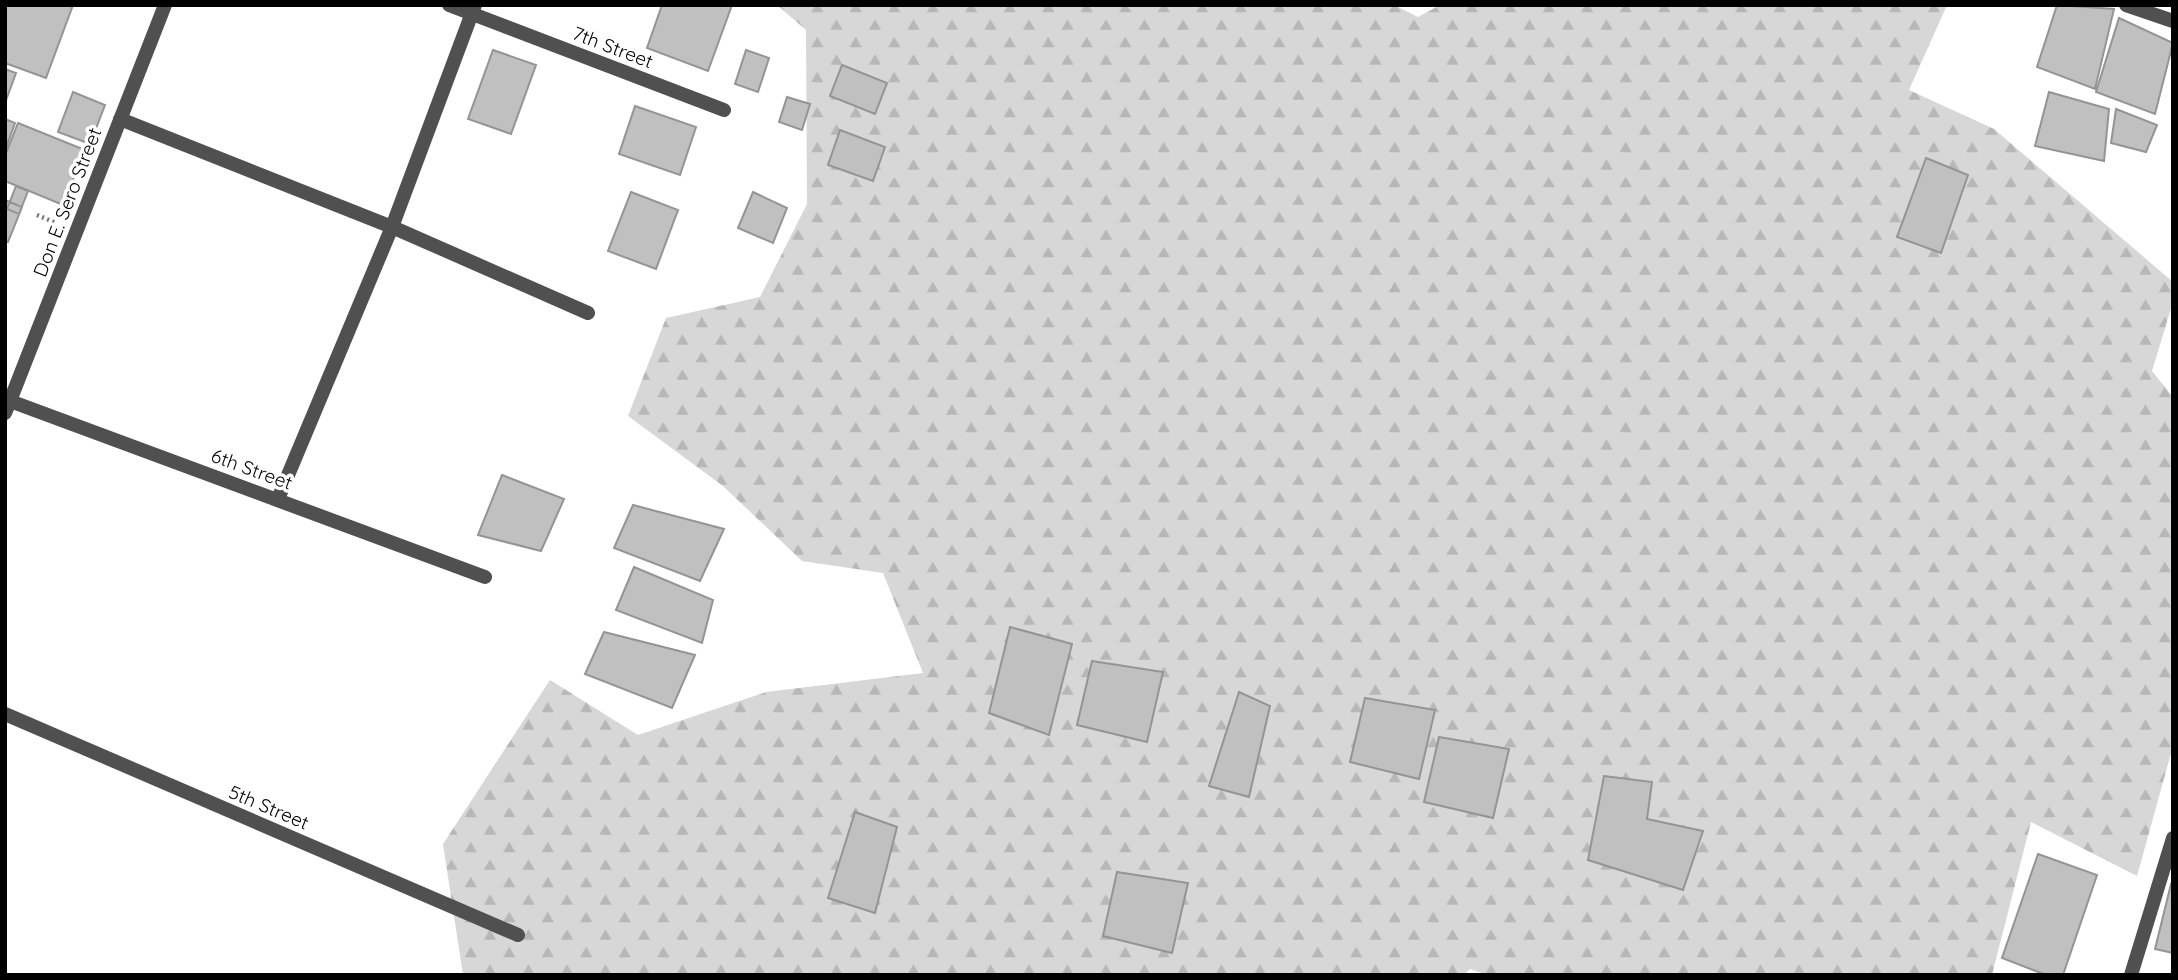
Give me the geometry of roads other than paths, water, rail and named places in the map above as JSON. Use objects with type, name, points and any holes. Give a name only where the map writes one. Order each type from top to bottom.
[{"type":"street","name":"Don E. Sero Street","points":[[7,405],[165,5]]},
{"type":"street","name":"7th Street","points":[[449,5],[473,9],[724,110]]},
{"type":"street","points":[[2126,5],[2173,21]]},
{"type":"street","points":[[278,499],[392,227],[473,9]]},
{"type":"street","points":[[121,119],[392,227],[587,313]]},
{"type":"street","name":"6th Street","points":[[7,405],[278,499],[485,577]]},
{"type":"street","name":"5th Street","points":[[5,714],[518,935]]},
{"type":"street","points":[[2131,975],[2170,859],[2173,838]]}]
